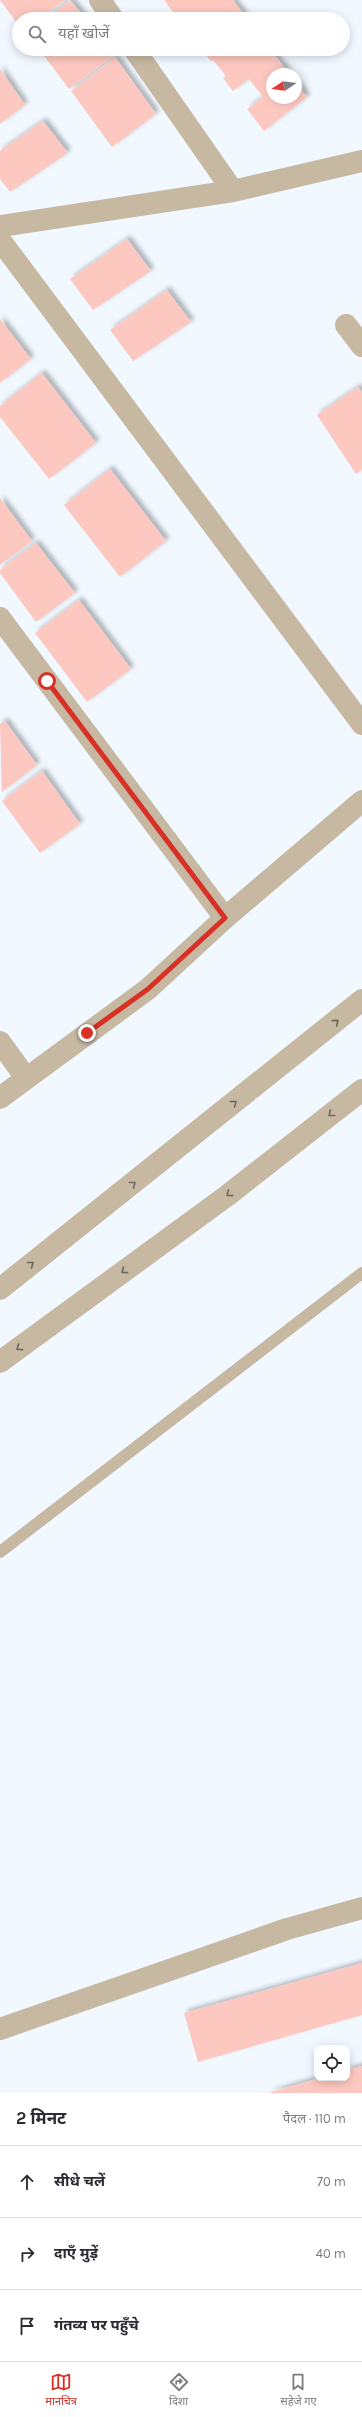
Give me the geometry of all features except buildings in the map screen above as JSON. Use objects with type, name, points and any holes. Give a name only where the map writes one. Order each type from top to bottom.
[{"type":"street","points":[[100,0],[109,12]]},
{"type":"street","points":[[139,56],[233,191]]},
{"type":"street","points":[[0,226],[233,191],[362,161]]},
{"type":"street","points":[[0,240],[362,724]]},
{"type":"street","points":[[346,325],[362,346]]},
{"type":"street","points":[[0,618],[225,918]]},
{"type":"street","points":[[0,1098],[148,989],[225,918],[362,801]]},
{"type":"street","points":[[0,1289],[362,1000]]},
{"type":"street","points":[[0,1042],[26,1078]]},
{"type":"street","points":[[0,1362],[228,1196],[362,1090]]},
{"type":"street","points":[[0,2029],[287,1929],[362,1908]]},
{"type":"lane","points":[[0,1552],[362,1273]]},
{"type":"route","points":[[47,681],[225,918],[148,989],[87,1033]]}]
